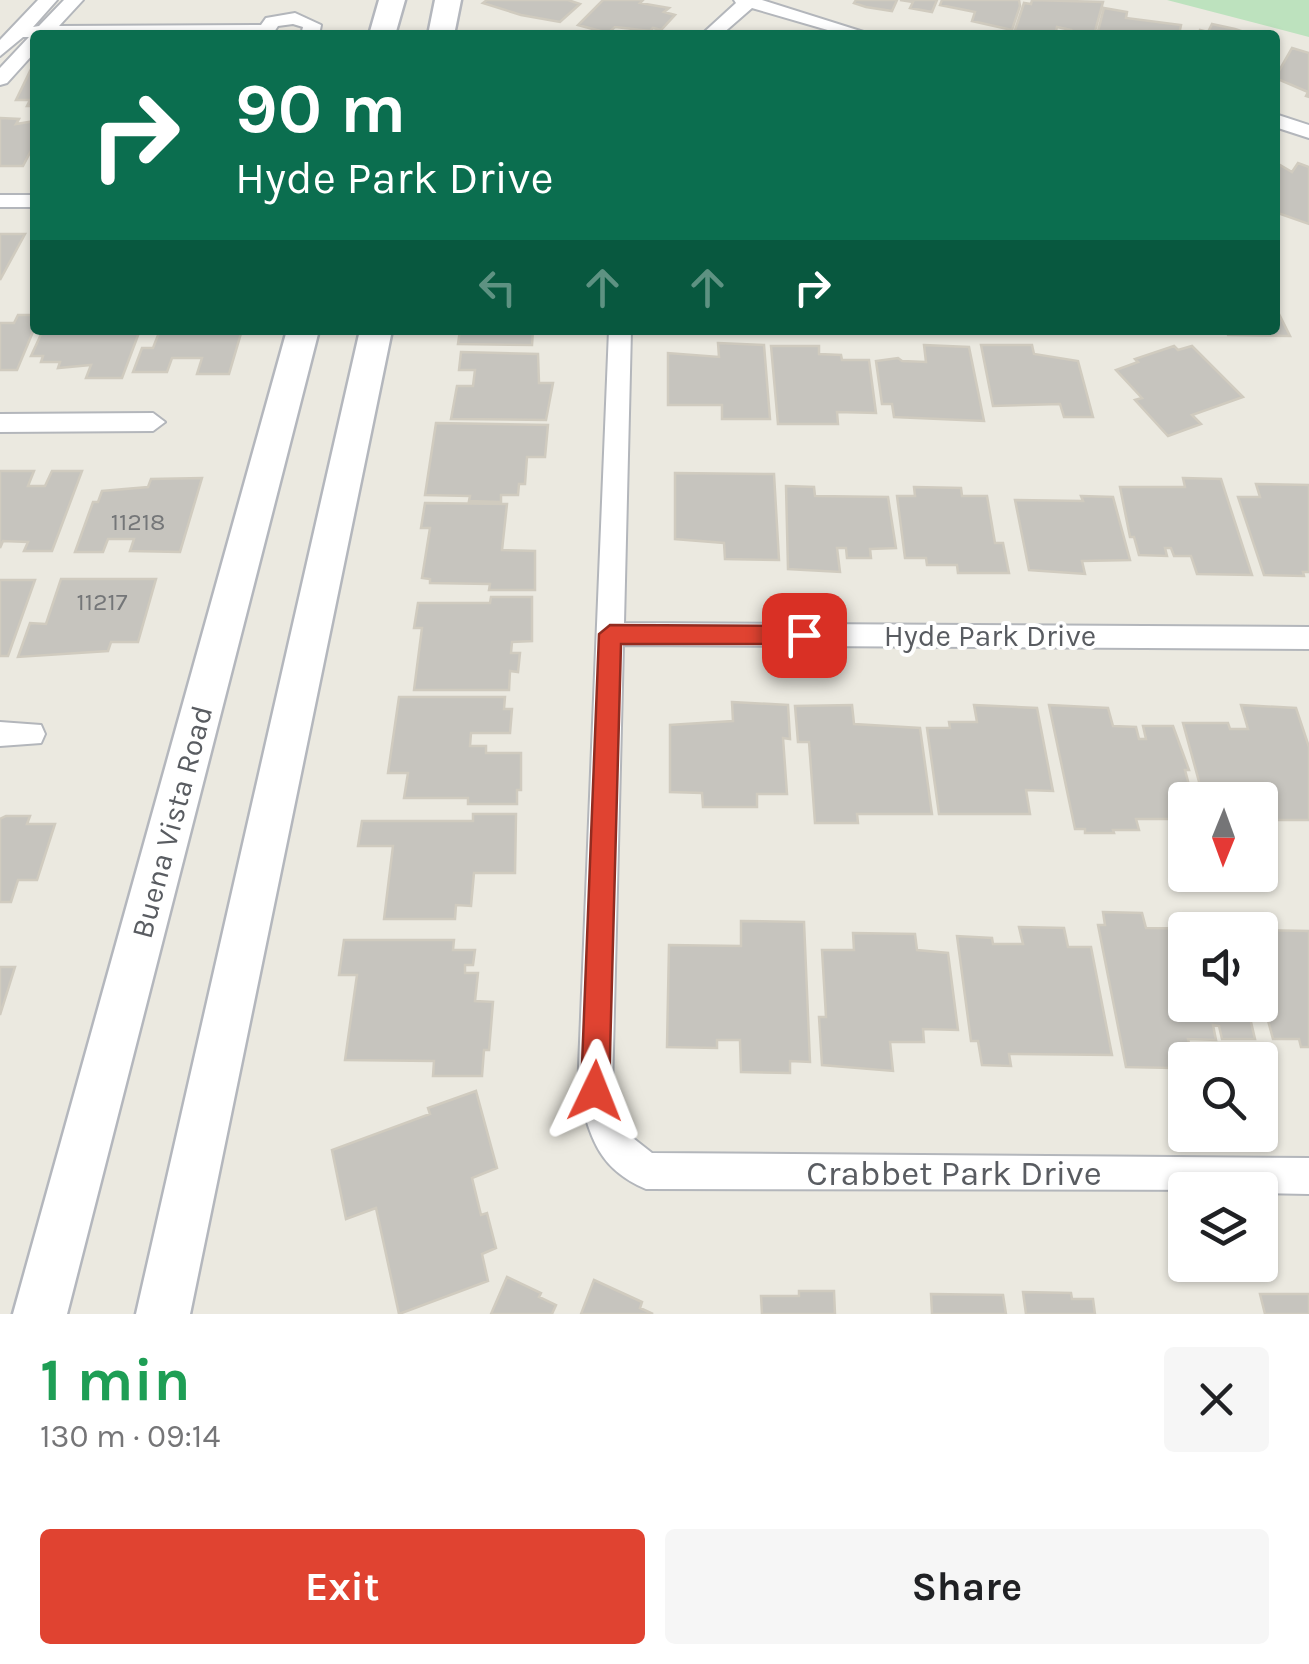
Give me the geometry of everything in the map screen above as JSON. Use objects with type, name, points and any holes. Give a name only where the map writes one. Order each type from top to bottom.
[{"type":"main road","points":[[383,30],[392,0]]},
{"type":"main road","points":[[441,30],[448,0]]},
{"type":"main road","name":"Buena Vista Road","points":[[40,1314],[302,335]]},
{"type":"main road","points":[[162,1314],[363,339]]},
{"type":"street","points":[[36,30],[48,0]]},
{"type":"street","points":[[40,30],[74,0]]},
{"type":"street","points":[[715,30],[746,1],[847,30]]},
{"type":"street","points":[[266,30],[279,20],[295,18],[312,25],[311,30]]},
{"type":"street","points":[[0,50],[30,37]]},
{"type":"street","points":[[0,79],[30,40]]},
{"type":"street","points":[[1280,122],[1309,132]]},
{"type":"street","points":[[0,202],[30,201]]},
{"type":"street","points":[[610,634],[620,335]]},
{"type":"street","points":[[0,423],[153,422]]},
{"type":"street","name":"Hyde Park Drive","points":[[610,634],[1309,638]]},
{"type":"street","name":"Crabbet Park Drive","points":[[610,634],[595,1091],[610,1142],[646,1171],[1309,1176]]},
{"type":"street","points":[[0,734],[31,734]]},
{"type":"green space","points":[[1167,0],[1309,0],[1309,37]]},
{"type":"building","points":[[568,0],[580,4],[560,22],[483,3]]},
{"type":"building","points":[[603,0],[643,0],[640,3],[669,8],[664,12],[675,15],[661,30],[597,30],[578,25]]},
{"type":"building","points":[[897,0],[892,11],[866,7],[854,3]]},
{"type":"building","points":[[900,0],[937,0],[932,12],[910,8],[913,2]]},
{"type":"building","points":[[942,0],[1019,0],[1020,6],[1012,30],[972,21],[975,12],[940,5]]},
{"type":"building","points":[[1032,0],[1103,2],[1095,30],[1015,30],[1024,3],[1031,4]]},
{"type":"building","points":[[1104,8],[1127,12],[1126,18],[1181,25],[1180,30],[1098,30]]},
{"type":"building","points":[[1212,24],[1238,30],[1209,30]]},
{"type":"building","points":[[1292,48],[1309,53],[1309,97],[1308,92],[1280,80],[1280,69]]},
{"type":"building","points":[[30,71],[30,100],[16,100]]},
{"type":"building","points":[[0,118],[19,119],[16,124],[30,122],[30,153],[23,166],[0,166]]},
{"type":"building","points":[[1298,163],[1309,167],[1309,224],[1280,214],[1280,165],[1292,172]]},
{"type":"building","points":[[0,234],[25,234],[0,280]]},
{"type":"building","points":[[18,315],[30,315],[32,335],[17,370],[0,370],[0,323],[14,323]]},
{"type":"building","points":[[1280,316],[1290,336],[1228,335],[1280,335]]},
{"type":"building","points":[[41,335],[138,335],[122,378],[86,378],[91,365],[58,368],[60,362],[41,362],[43,356],[31,356]]},
{"type":"building","points":[[158,335],[241,335],[229,374],[197,374],[202,358],[172,358],[167,372],[133,372],[142,348],[153,348]]},
{"type":"building","points":[[459,335],[533,335],[532,345],[458,344]]},
{"type":"building","points":[[718,343],[764,345],[770,419],[722,419],[722,405],[668,405],[668,353],[719,357]]},
{"type":"building","points":[[924,345],[969,347],[984,421],[894,417],[892,404],[882,404],[876,361],[898,358],[926,362]]},
{"type":"building","points":[[981,345],[1032,345],[1034,354],[1078,361],[1093,417],[1064,417],[1060,404],[993,406]]},
{"type":"building","points":[[771,346],[819,346],[819,354],[841,355],[842,360],[869,360],[876,413],[837,412],[838,424],[778,424]]},
{"type":"building","points":[[1174,346],[1178,350],[1192,346],[1243,397],[1192,415],[1201,424],[1168,436],[1135,400],[1142,398],[1116,370]]},
{"type":"building","points":[[461,352],[538,354],[539,383],[553,383],[546,420],[451,419],[457,386],[473,386],[475,370],[459,370]]},
{"type":"building","points":[[436,423],[548,425],[545,457],[527,457],[525,484],[519,484],[518,495],[501,495],[501,502],[469,501],[470,496],[425,495]]},
{"type":"building","points":[[0,471],[34,471],[28,486],[45,486],[52,471],[82,471],[52,551],[24,551],[28,542],[3,541],[0,548]]},
{"type":"building","points":[[675,473],[774,474],[779,560],[725,559],[724,543],[675,539]]},
{"type":"building","points":[[202,478],[180,552],[130,551],[134,539],[108,539],[103,552],[75,552],[93,502],[98,502],[102,491],[148,487],[151,479]]},
{"type":"building","points":[[1183,478],[1221,479],[1252,575],[1197,574],[1191,556],[1174,556],[1171,548],[1165,548],[1167,556],[1139,555],[1134,537],[1130,537],[1120,487],[1185,487]]},
{"type":"building","points":[[1256,484],[1309,485],[1309,572],[1303,572],[1304,576],[1264,575],[1238,497],[1260,497]]},
{"type":"building","points":[[786,486],[814,487],[815,496],[888,497],[896,548],[870,549],[871,558],[847,558],[846,548],[837,548],[840,572],[788,569]]},
{"type":"building","points":[[914,487],[961,488],[962,496],[987,496],[995,543],[1003,543],[1009,573],[958,573],[957,565],[927,565],[926,558],[905,558],[897,496],[915,496]]},
{"type":"building","points":[[1081,496],[1113,497],[1130,560],[1082,561],[1085,574],[1029,570],[1015,500],[1083,501]]},
{"type":"building","points":[[425,503],[507,504],[502,550],[535,551],[535,590],[489,590],[490,584],[430,583],[430,579],[422,578],[430,528],[421,528]]},
{"type":"building","points":[[61,579],[156,579],[138,642],[111,642],[108,651],[18,657],[30,623],[46,624]]},
{"type":"building","points":[[0,580],[35,580],[8,656],[0,656]]},
{"type":"building","points":[[491,597],[532,597],[532,641],[512,642],[511,653],[520,653],[518,672],[510,671],[509,690],[414,690],[422,628],[414,628],[418,603],[490,603]]},
{"type":"building","points":[[399,697],[505,697],[504,709],[512,709],[510,733],[471,733],[470,746],[486,746],[486,753],[521,753],[517,804],[468,804],[468,798],[404,798],[408,773],[388,773]]},
{"type":"building","points":[[732,702],[788,705],[790,739],[783,738],[787,794],[757,794],[757,807],[703,807],[702,793],[670,792],[670,725],[733,721]]},
{"type":"building","points":[[852,705],[854,724],[920,728],[932,814],[857,814],[858,823],[815,823],[809,742],[798,742],[795,706]]},
{"type":"building","points":[[974,705],[1037,708],[1053,791],[1026,790],[1030,814],[939,814],[927,728],[950,728],[949,722],[977,722]]},
{"type":"building","points":[[1049,705],[1108,708],[1113,726],[1136,727],[1139,739],[1146,739],[1143,726],[1173,726],[1189,770],[1185,770],[1188,782],[1168,782],[1168,819],[1136,819],[1139,830],[1113,830],[1114,833],[1075,829]]},
{"type":"building","points":[[1241,705],[1296,708],[1309,747],[1309,820],[1278,820],[1278,782],[1199,782],[1183,723],[1228,723],[1230,729],[1248,729]]},
{"type":"building","points":[[473,814],[516,814],[515,873],[474,873],[471,906],[456,905],[455,919],[384,919],[393,846],[358,846],[362,821],[473,821]]},
{"type":"building","points":[[30,816],[27,824],[55,824],[37,880],[18,880],[11,902],[0,902],[0,819]]},
{"type":"building","points":[[1103,912],[1142,913],[1146,928],[1168,928],[1168,1022],[1251,1022],[1255,1039],[1222,1039],[1219,1026],[1213,1025],[1216,1040],[1168,1042],[1168,1068],[1126,1067],[1098,925],[1105,925]]},
{"type":"building","points":[[741,921],[804,922],[810,1062],[790,1061],[790,1073],[741,1072],[740,1040],[717,1040],[717,1048],[667,1047],[669,945],[741,946]]},
{"type":"building","points":[[1019,927],[1064,928],[1068,947],[1091,947],[1112,1055],[1009,1054],[1011,1066],[982,1065],[978,1041],[971,1041],[957,936],[992,938],[993,944],[1023,944]]},
{"type":"building","points":[[1278,930],[1309,931],[1309,1047],[1301,1047],[1299,1039],[1273,1039],[1268,1022],[1278,1022]]},
{"type":"building","points":[[853,933],[915,934],[917,950],[948,953],[958,1030],[923,1029],[924,1042],[890,1042],[893,1071],[822,1065],[819,1017],[826,1017],[822,950],[854,950]]},
{"type":"building","points":[[344,940],[454,940],[453,950],[475,950],[473,965],[465,965],[465,973],[478,973],[475,1001],[493,1002],[489,1050],[484,1050],[482,1076],[433,1076],[434,1061],[345,1060],[357,975],[339,975]]},
{"type":"building","points":[[0,967],[15,967],[0,1015]]},
{"type":"building","points":[[476,1091],[497,1168],[472,1178],[481,1215],[487,1213],[496,1248],[482,1254],[488,1281],[399,1314],[376,1208],[346,1219],[332,1150],[430,1114],[428,1108]]},
{"type":"building","points":[[507,1277],[556,1305],[552,1314],[491,1314]]},
{"type":"building","points":[[594,1280],[642,1302],[640,1308],[653,1314],[581,1314]]},
{"type":"building","points":[[799,1291],[834,1291],[835,1314],[762,1314],[761,1296],[799,1296]]},
{"type":"building","points":[[1023,1292],[1071,1293],[1072,1299],[1093,1299],[1095,1314],[1026,1314]]},
{"type":"building","points":[[931,1294],[1003,1295],[1006,1314],[932,1314]]},
{"type":"building","points":[[1260,1294],[1309,1294],[1309,1314],[1265,1314]]},
{"type":"route","points":[[595,1091],[610,634],[804,635]]}]
